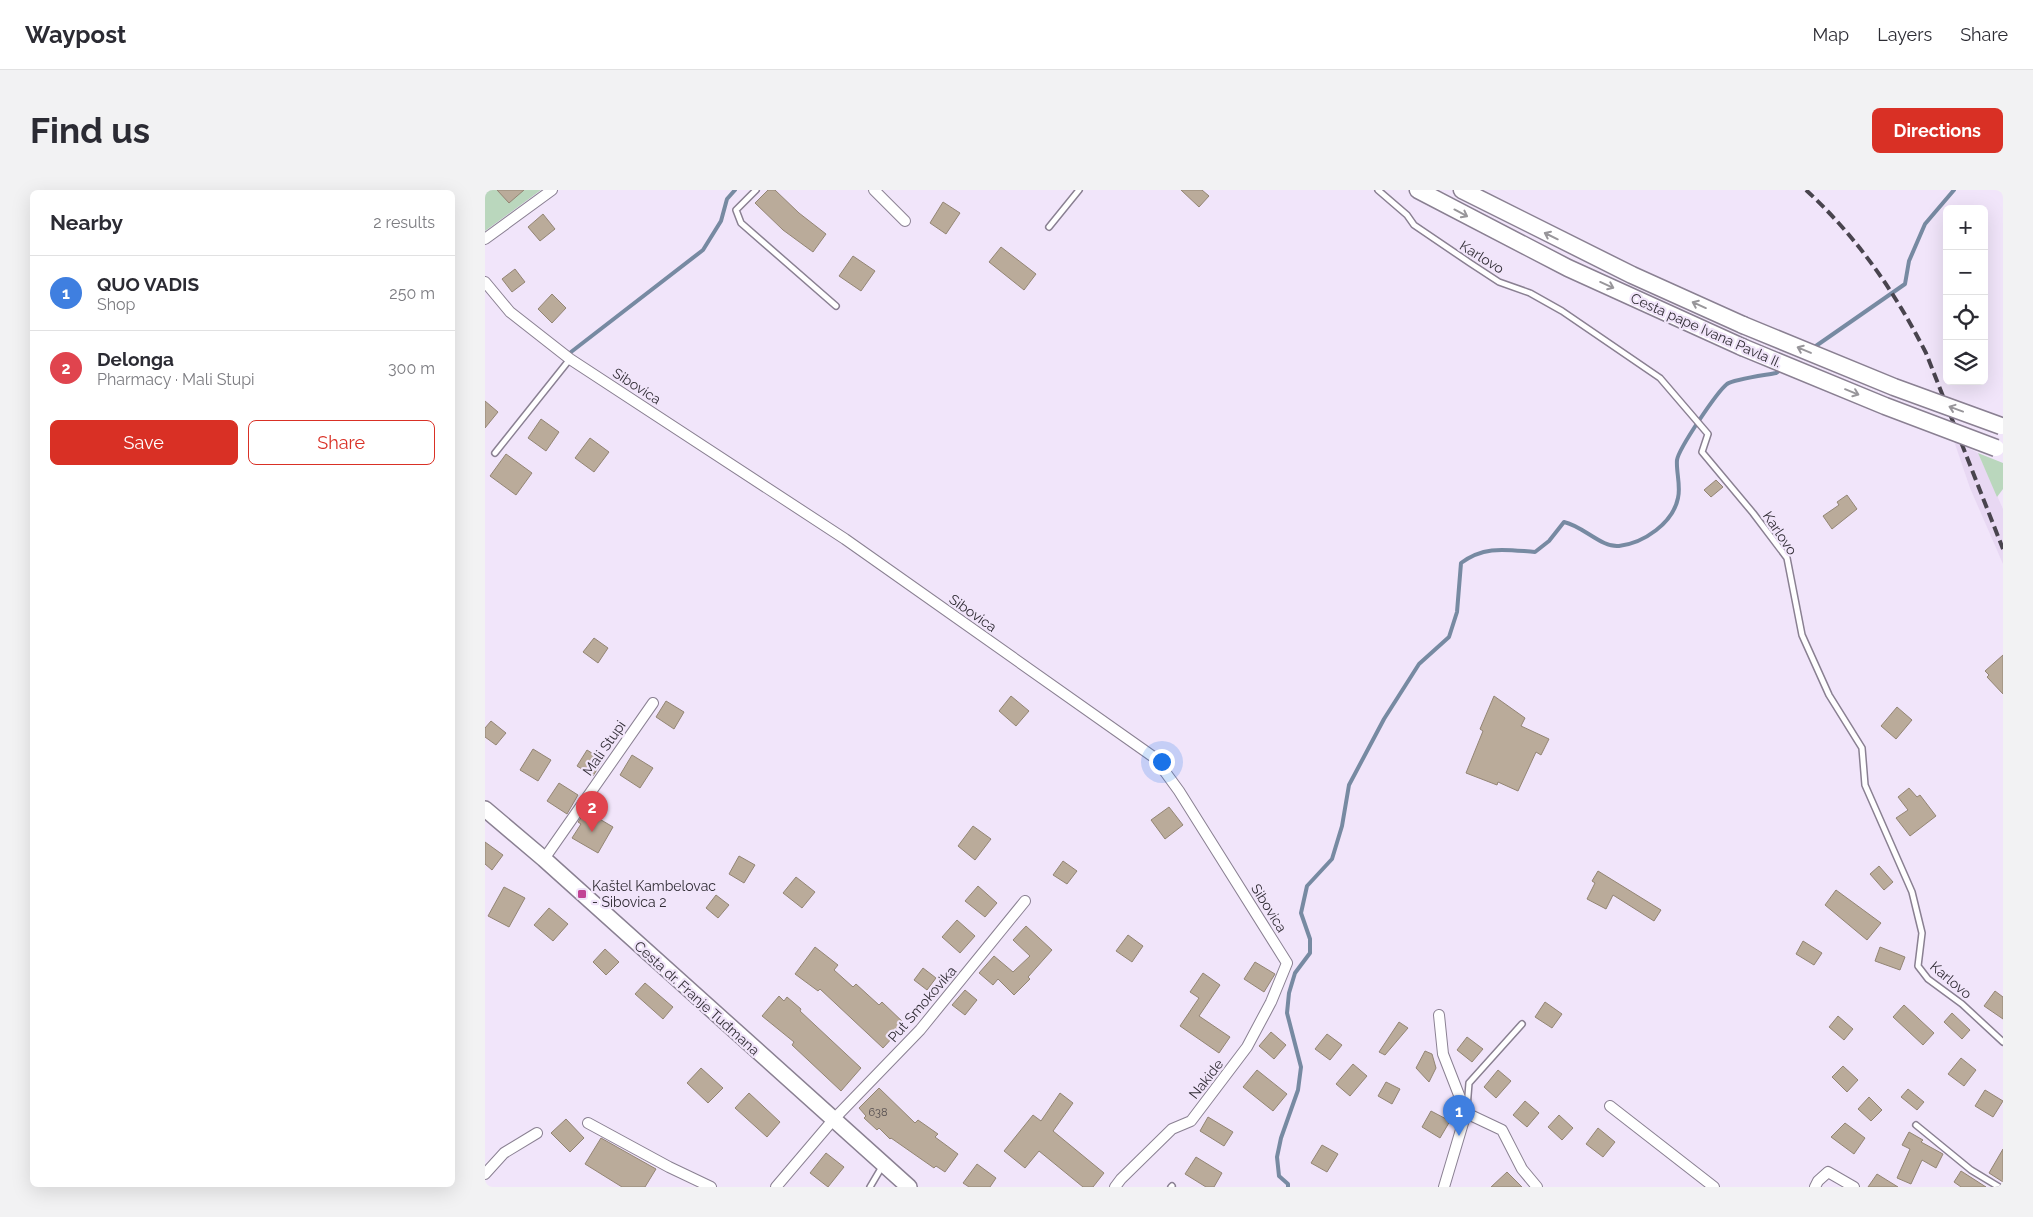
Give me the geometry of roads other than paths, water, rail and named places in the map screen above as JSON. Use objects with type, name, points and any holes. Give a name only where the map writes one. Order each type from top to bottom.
[{"type":"main road","name":"Cesta pape Ivana Pavla II.","points":[[1418,190],[1569,268],[1742,347],[1876,402],[2000,449]]},
{"type":"main road","name":"Cesta pape Ivana Pavla II.","points":[[1464,191],[1615,266],[1743,325],[1876,380],[2002,426]]},
{"type":"main road","name":"Cesta dr. Franje Tuđmana","points":[[485,809],[909,1187]]},
{"type":"street","points":[[485,239],[552,190]]},
{"type":"street","points":[[874,190],[905,222]]},
{"type":"street","name":"Sibovica","points":[[485,282],[510,312],[570,359],[845,538],[1155,758],[1179,791],[1287,963]]},
{"type":"street","name":"Mali Stupi","points":[[543,859],[653,702]]},
{"type":"street","name":"Put Smokovika","points":[[776,1187],[833,1120],[920,1030],[1025,901]]},
{"type":"street","name":"Nakide","points":[[1115,1187],[1121,1178],[1172,1129],[1191,1120],[1242,1054],[1271,1002],[1287,963]]},
{"type":"street","points":[[1439,1015],[1443,1054],[1466,1112],[1444,1187]]},
{"type":"street","points":[[1610,1106],[1714,1187]]},
{"type":"street","points":[[1466,1112],[1501,1130],[1522,1169],[1537,1187]]},
{"type":"street","points":[[587,1123],[711,1187]]},
{"type":"street","points":[[485,1174],[504,1152],[537,1133]]},
{"type":"street","points":[[1815,1187],[1817,1181],[1828,1172],[1855,1187]]},
{"type":"lane","points":[[756,190],[736,210],[741,223],[836,306]]},
{"type":"lane","points":[[1049,227],[1079,190]]},
{"type":"lane","name":"Karlovo","points":[[1378,190],[1407,214],[1414,225],[1449,249],[1499,282],[1529,293],[1562,311],[1660,378],[1708,434],[1702,452],[1753,512],[1787,558],[1803,635],[1829,695],[1862,748],[1865,786],[1912,892],[1921,933],[1918,966],[1928,979],[1963,1004],[2003,1042]]},
{"type":"lane","points":[[495,453],[570,359]]},
{"type":"lane","points":[[1466,1112],[1469,1083],[1522,1024]]},
{"type":"lane","points":[[1916,1125],[1971,1170],[1999,1187]]},
{"type":"lane","points":[[870,1187],[884,1165]]},
{"type":"waterway","points":[[571,352],[703,250],[721,221],[727,199],[735,190]]},
{"type":"waterway","points":[[1813,348],[1905,284],[1909,261],[1925,224],[1954,190]]},
{"type":"waterway","points":[[1288,1187],[1288,1184],[1279,1176],[1277,1157],[1281,1138],[1298,1090],[1301,1067],[1287,1013],[1289,993],[1295,973],[1310,953],[1310,939],[1301,913],[1307,886],[1332,859],[1342,826],[1349,785],[1384,719],[1419,664],[1449,637],[1457,612],[1461,563],[1470,557],[1488,551],[1535,552],[1549,541],[1564,522],[1613,546],[1629,544],[1647,536],[1664,523],[1675,507],[1679,493],[1677,465],[1679,454],[1699,420],[1722,389],[1731,382],[1776,373],[1782,369]]},
{"type":"railway","points":[[1806,190],[1825,208],[1858,246],[1888,287],[1914,330],[1926,353],[2003,549]]},
{"type":"place","name":"Delonga","points":[[592,832]]},
{"type":"place","name":"Kaštel Kambelovac - Sibovica 2","points":[[582,894]]},
{"type":"place","name":"QUO VADIS","points":[[1459,1136]]}]
